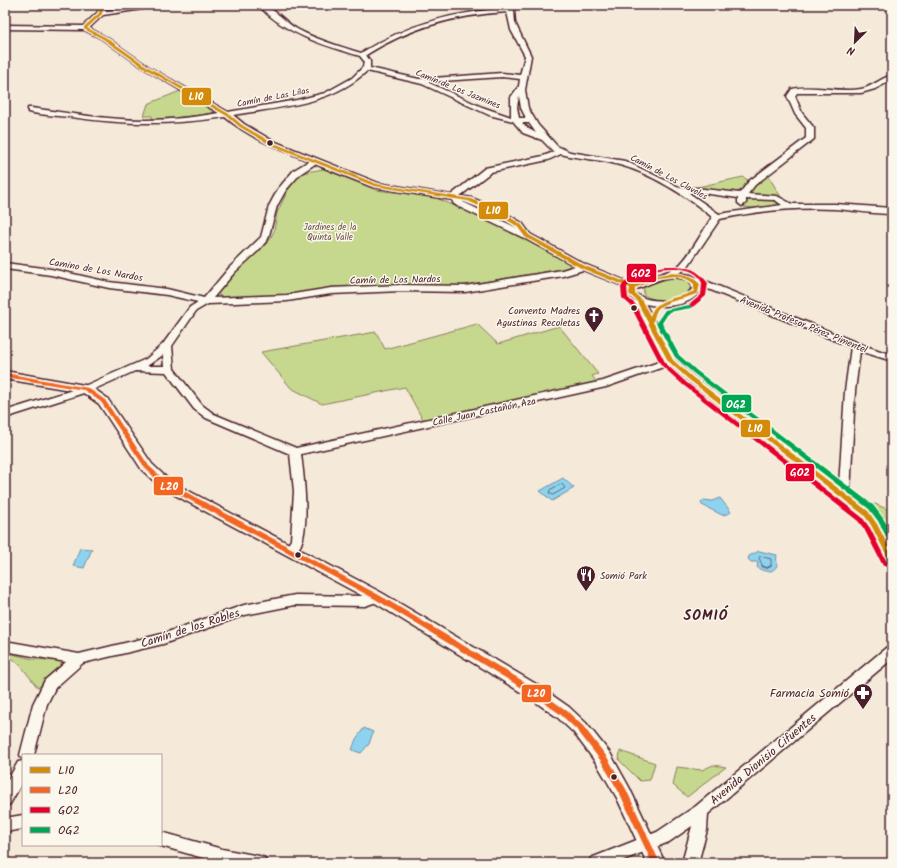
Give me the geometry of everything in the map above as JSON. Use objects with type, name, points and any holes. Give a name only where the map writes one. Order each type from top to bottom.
[{"type":"street","points":[[85,28],[100,13],[102,5]]},
{"type":"street","points":[[100,13],[166,5]]},
{"type":"street","points":[[261,5],[294,30],[319,42],[362,55],[367,59],[368,64],[366,69]]},
{"type":"street","points":[[362,55],[376,45],[418,26],[442,18],[470,12],[511,8],[510,21],[528,56],[523,76],[522,103],[530,121],[546,140],[560,152],[545,158],[488,170],[452,197]]},
{"type":"street","points":[[5,27],[85,28],[104,38],[147,68],[228,115],[241,126],[270,143],[376,185],[452,197],[460,204],[527,236],[584,267],[633,287]]},
{"type":"street","name":"Camín de Las Lilas","points":[[32,110],[70,116],[146,122],[228,115],[307,101],[328,93],[348,82],[366,69]]},
{"type":"street","name":"Camín de Los Jazmines","points":[[366,69],[416,80],[450,94],[470,106],[516,121],[530,121]]},
{"type":"street","points":[[416,80],[502,75],[523,76]]},
{"type":"street","points":[[743,211],[742,196],[752,183],[810,139],[811,131],[806,120],[799,114],[791,96],[795,91],[802,89],[840,92],[860,91],[872,88],[892,77]]},
{"type":"street","points":[[522,86],[517,90],[514,98],[516,121],[526,131],[546,140]]},
{"type":"street","name":"Camín de Los Claveles","points":[[560,152],[621,163],[678,191],[706,207],[716,217]]},
{"type":"street","points":[[5,415],[86,389],[150,361],[167,346],[193,309],[206,300],[232,270],[255,249],[265,237],[273,206],[282,189],[296,172],[314,161]]},
{"type":"street","points":[[678,191],[695,190],[742,196],[777,198],[789,206]]},
{"type":"street","points":[[633,287],[642,282],[667,275],[683,267],[716,217],[743,211],[789,206],[828,206],[892,211]]},
{"type":"street","name":"Camino de Los Nardos","points":[[5,266],[51,272],[109,285],[167,292],[206,300]]},
{"type":"street","name":"Camín de Los Nardos","points":[[206,300],[241,301],[287,298],[331,291],[401,288],[465,289],[563,273],[584,267]]},
{"type":"street","points":[[683,267],[684,273],[698,287],[693,296]]},
{"type":"street","name":"Avenida Profesor Pérez Pimentel","points":[[667,275],[691,279],[856,346],[892,358]]},
{"type":"street","points":[[633,287],[632,292],[638,299],[671,361],[695,382],[866,513],[874,524],[892,560]]},
{"type":"street","points":[[638,299],[660,304],[682,300],[693,296],[710,294],[716,289]]},
{"type":"street","points":[[650,323],[656,308],[660,304]]},
{"type":"street","points":[[167,346],[168,369],[198,407],[210,416],[295,452],[300,491],[297,541],[290,550]]},
{"type":"street","points":[[844,496],[850,392],[856,346]]},
{"type":"street","name":"Calle Juan Castañón Aza","points":[[295,452],[606,384],[671,361]]},
{"type":"street","points":[[128,371],[145,368],[168,369]]},
{"type":"street","points":[[5,376],[86,389],[103,401],[147,467],[165,484],[377,598],[530,689],[580,727],[606,761],[656,863]]},
{"type":"street","name":"Camín de los Robles","points":[[5,646],[79,659],[163,639],[244,610],[295,600],[365,601],[377,598]]},
{"type":"street","name":"Avenida Dionisio Cifuentes","points":[[598,863],[663,837],[701,811],[892,651]]},
{"type":"street","points":[[27,754],[40,704],[50,684],[79,659]]},
{"type":"street","points":[[5,799],[22,769]]},
{"type":"street","points":[[690,863],[699,830],[701,811]]},
{"type":"street","points":[[5,825],[22,822]]},
{"type":"street","points":[[162,840],[222,856],[259,863]]},
{"type":"green space","points":[[180,91],[214,112],[211,114],[155,120],[152,116],[144,116],[148,104]]},
{"type":"green space","name":"Jardines de la Quinta Valle","points":[[323,169],[376,190],[434,197],[488,220],[570,264],[568,268],[459,286],[331,287],[326,290],[286,295],[226,298],[216,294],[229,278],[269,241],[274,231],[277,213],[288,190],[301,173]]},
{"type":"green space","points":[[765,175],[769,177],[781,197],[748,195],[745,193]]},
{"type":"green space","points":[[743,177],[751,182],[741,191],[730,193],[693,188]]},
{"type":"green space","points":[[744,198],[775,199],[785,205],[753,208],[744,207]]},
{"type":"green space","points":[[679,278],[689,282],[691,286],[688,292],[683,296],[676,299],[662,300],[648,297],[643,294],[644,288],[652,283],[665,279]]},
{"type":"green space","points":[[477,324],[498,344],[559,326],[598,374],[592,376],[597,382],[423,420],[405,387],[322,404],[291,388],[261,352],[376,332],[385,349]]},
{"type":"green space","points":[[875,504],[892,511],[892,560],[855,505]]},
{"type":"green space","points":[[5,652],[32,659],[67,661],[55,670],[38,688],[21,666]]},
{"type":"green space","points":[[620,751],[655,763],[650,780],[640,781],[619,760]]},
{"type":"green space","points":[[713,765],[726,767],[687,797],[673,785],[677,767],[702,770]]},
{"type":"water","points":[[563,478],[574,488],[552,501],[540,491]]},
{"type":"water","points":[[720,498],[731,512],[728,514],[722,515],[702,505],[701,502],[704,500],[712,501]]},
{"type":"water","points":[[80,548],[92,549],[84,568],[73,566]]},
{"type":"water","points":[[759,551],[777,555],[777,565],[773,570],[762,570],[757,567],[758,562],[751,562],[748,559],[749,556]]},
{"type":"water","points":[[364,728],[373,732],[369,744],[361,753],[352,750],[356,739]]},
{"type":"transit line","name":"L10","points":[[102,5],[101,13],[85,28],[104,38],[147,68],[228,115],[241,126],[270,143],[376,185],[469,200],[499,213],[519,225],[527,236],[583,267],[633,287]]},
{"type":"transit line","name":"GO2","points":[[692,305],[703,296],[705,283],[699,275],[690,270],[678,267],[652,269],[640,273],[631,279],[624,287],[625,298],[632,304],[664,365],[685,384],[860,519],[867,528],[885,564]]},
{"type":"transit line","name":"L10","points":[[633,287],[657,277],[674,274],[682,275],[697,284],[696,292],[691,295],[659,305],[654,311],[650,323]]},
{"type":"transit line","name":"L10","points":[[633,287],[632,294],[638,299],[671,361],[690,378],[866,513],[874,524],[892,560]]},
{"type":"transit line","name":"OG2","points":[[689,307],[667,311],[659,323],[677,356],[695,372],[871,507],[881,520],[892,542]]},
{"type":"transit line","name":"L20","points":[[5,375],[86,389],[103,401],[147,467],[165,484],[377,597],[530,689],[563,712],[580,728],[604,759],[623,792],[656,863]]},
{"type":"place","name":"Convento Madres Agustinas Recoletas","points":[[594,333]]},
{"type":"place","name":"Somió Park","points":[[586,592]]},
{"type":"place","name":"Farmacia Somió","points":[[863,710]]},
{"type":"district","name":"SOMIÓ","points":[[706,615]]}]
